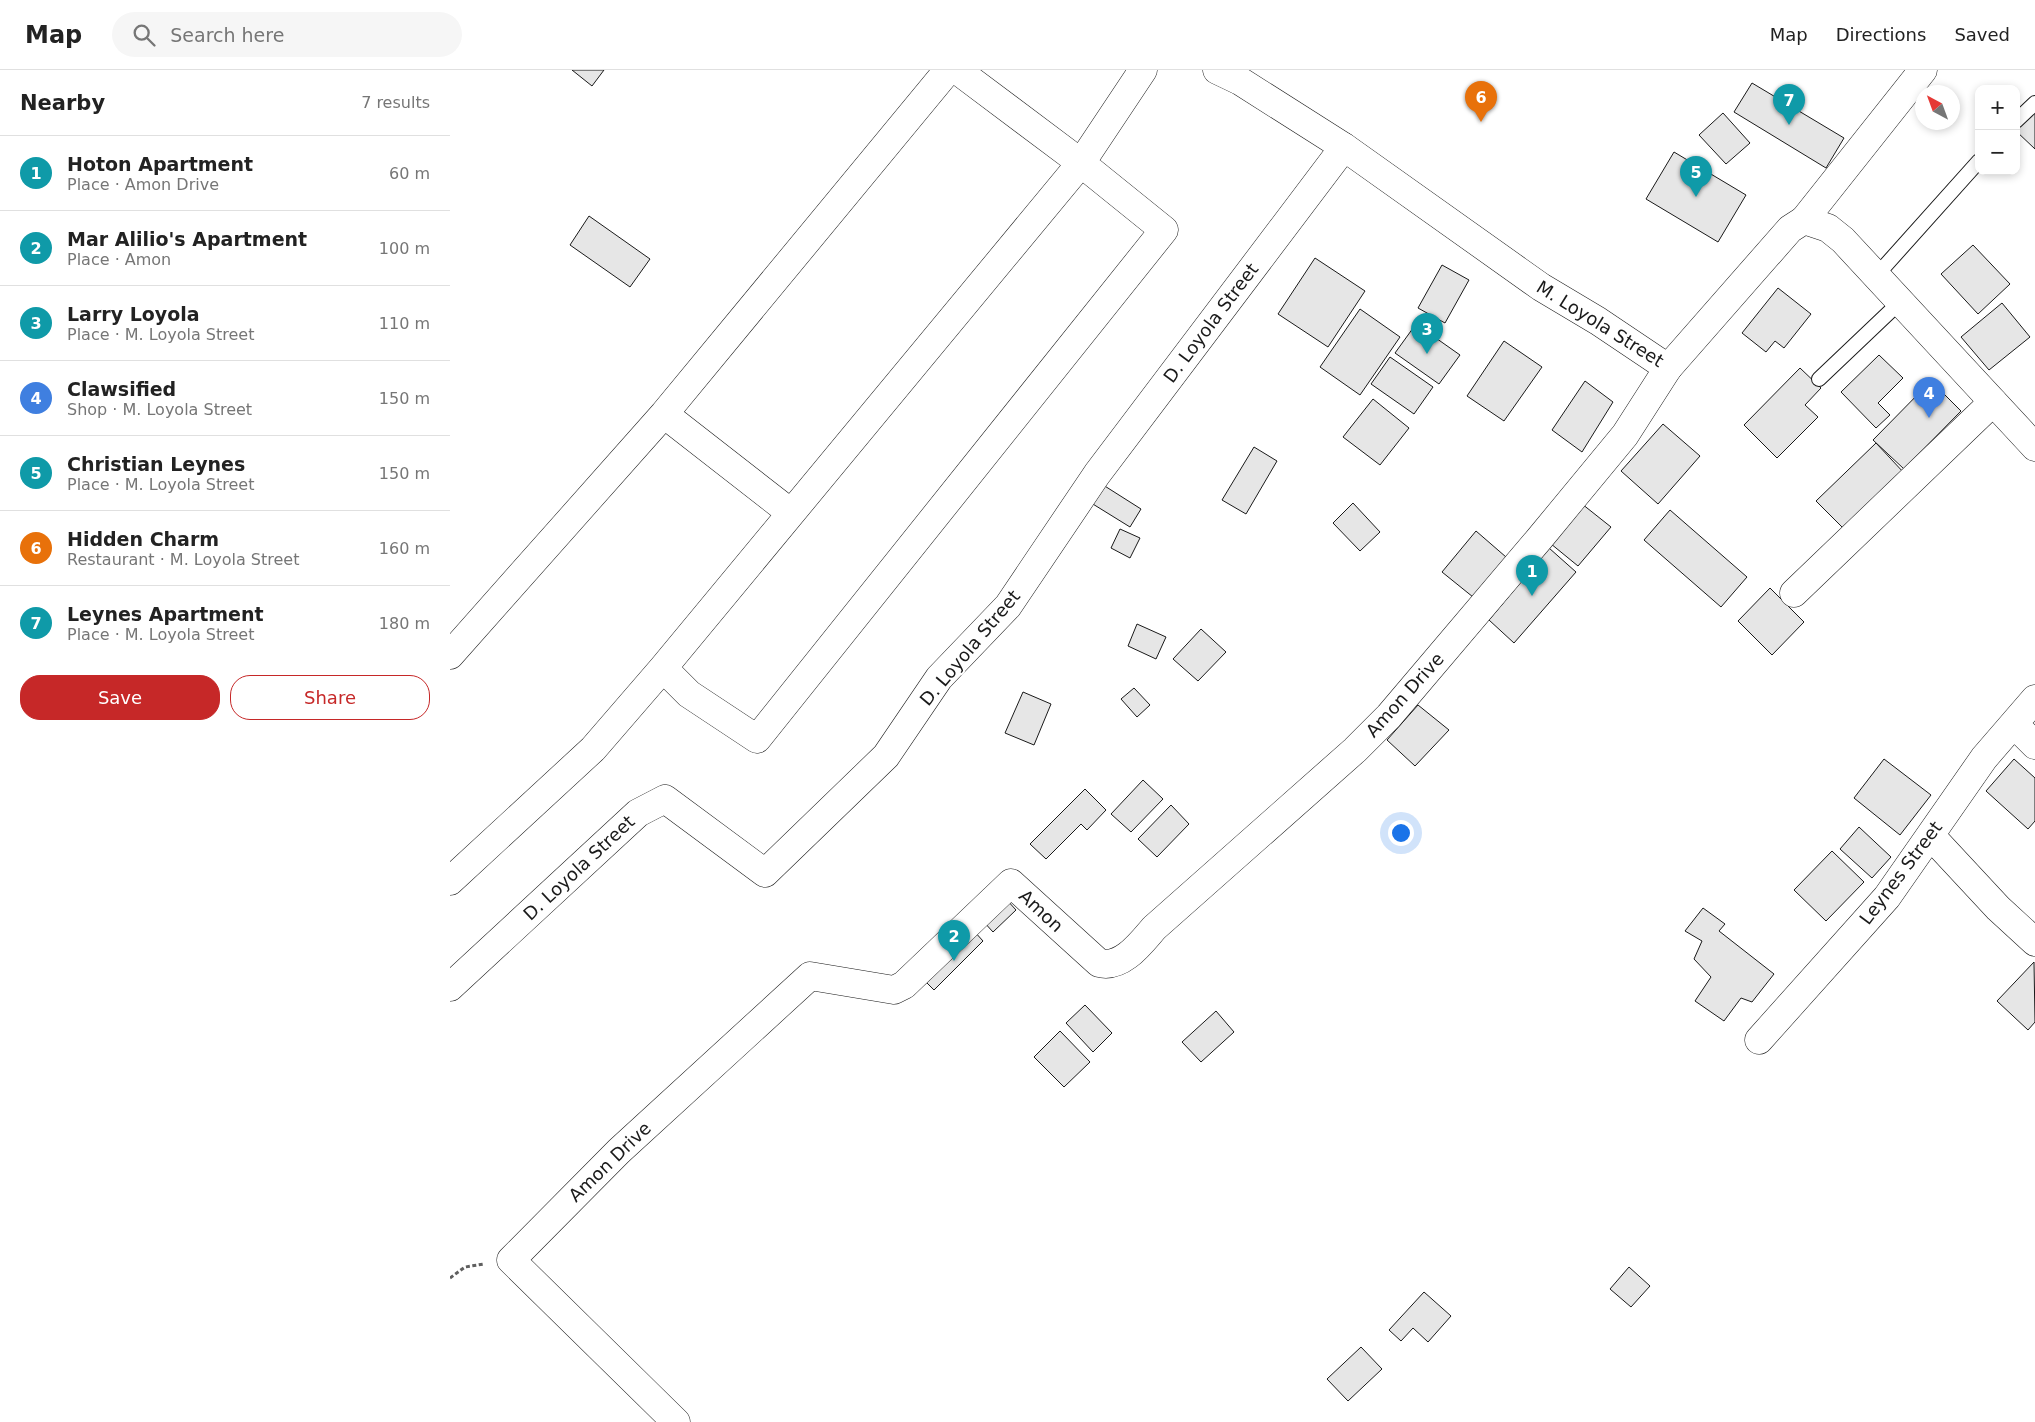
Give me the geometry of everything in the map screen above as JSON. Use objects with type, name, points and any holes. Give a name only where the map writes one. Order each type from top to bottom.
[{"type":"street","points":[[450,655],[664,414],[948,70]]},
{"type":"street","points":[[663,668],[689,694],[757,739],[1164,230],[1081,163],[957,70]]},
{"type":"street","points":[[450,881],[593,748],[663,668],[1081,163],[1143,70]]},
{"type":"street","name":"M. Loyola Street","points":[[1235,74],[1344,147],[1541,287],[1598,321],[1668,368],[1790,229],[1804,220],[1923,70]]},
{"type":"street","name":"D. Loyola Street","points":[[450,987],[638,812],[665,799],[765,873],[886,756],[939,678],[1008,606],[1097,474],[1344,147]]},
{"type":"street","points":[[1804,220],[1828,228],[1842,240],[2035,447]]},
{"type":"street","name":"Amon Drive","points":[[1093,958],[1099,963],[1107,965],[1119,962],[1154,928],[1355,750],[1382,723],[1625,435],[1668,368]]},
{"type":"street","points":[[1794,593],[1993,402]]},
{"type":"street","points":[[664,414],[791,513]]},
{"type":"street","name":"Leynes Street","points":[[1759,1040],[1887,897],[1984,758],[2035,699]]},
{"type":"street","points":[[2014,724],[2035,745]]},
{"type":"street","points":[[1931,836],[1998,908],[2035,942]]},
{"type":"street","name":"Amon","points":[[904,985],[1011,883],[1093,958]]},
{"type":"street","name":"Amon Drive","points":[[511,1260],[619,1151],[810,976],[894,990],[904,985]]},
{"type":"street","points":[[511,1260],[676,1422]]},
{"type":"lane","points":[[2020,117],[2035,103]]},
{"type":"lane","points":[[1876,276],[1975,165]]},
{"type":"lane","points":[[1819,379],[1900,302]]},
{"type":"path","points":[[450,1278],[465,1267],[511,1260]]},
{"type":"building","points":[[572,70],[604,70],[592,86]]},
{"type":"building","points":[[1752,83],[1844,138],[1826,168],[1734,112]]},
{"type":"building","points":[[2035,109],[2035,149],[2020,135],[2020,124]]},
{"type":"building","points":[[1723,113],[1750,143],[1726,164],[1699,135]]},
{"type":"building","points":[[1674,152],[1746,195],[1718,242],[1646,199]]},
{"type":"building","points":[[589,216],[650,259],[630,287],[570,245]]},
{"type":"building","points":[[1973,245],[2010,284],[1978,314],[1941,274]]},
{"type":"building","points":[[1315,258],[1365,291],[1328,347],[1278,314]]},
{"type":"building","points":[[1442,265],[1469,280],[1445,323],[1418,308]]},
{"type":"building","points":[[1778,288],[1811,314],[1784,348],[1775,341],[1766,352],[1742,333]]},
{"type":"building","points":[[2002,303],[2030,337],[1989,370],[1961,337]]},
{"type":"building","points":[[1360,309],[1400,337],[1360,395],[1320,367]]},
{"type":"building","points":[[1416,324],[1460,355],[1439,384],[1395,353]]},
{"type":"building","points":[[1504,341],[1542,367],[1504,421],[1467,396]]},
{"type":"building","points":[[1879,355],[1903,378],[1878,403],[1890,415],[1876,428],[1841,392]]},
{"type":"building","points":[[1390,357],[1433,387],[1414,414],[1371,384]]},
{"type":"building","points":[[1800,368],[1821,388],[1805,405],[1818,417],[1777,458],[1744,425]]},
{"type":"building","points":[[1585,381],[1613,402],[1582,452],[1552,430]]},
{"type":"building","points":[[1931,381],[1961,411],[1904,469],[1873,440]]},
{"type":"building","points":[[1373,399],[1409,428],[1380,465],[1343,437]]},
{"type":"building","points":[[1663,424],[1700,456],[1658,504],[1621,471]]},
{"type":"building","points":[[1876,443],[1905,474],[1846,531],[1816,501]]},
{"type":"building","points":[[1254,447],[1277,461],[1246,514],[1222,500]]},
{"type":"building","points":[[1100,483],[1141,509],[1130,527],[1088,501]]},
{"type":"building","points":[[1577,500],[1611,527],[1578,566],[1545,539]]},
{"type":"building","points":[[1353,503],[1380,532],[1360,551],[1333,523]]},
{"type":"building","points":[[1670,510],[1747,577],[1721,607],[1644,540]]},
{"type":"building","points":[[1120,529],[1140,538],[1130,558],[1111,548]]},
{"type":"building","points":[[1476,531],[1506,557],[1473,597],[1442,572]]},
{"type":"building","points":[[1549,548],[1576,572],[1514,643],[1489,620]]},
{"type":"building","points":[[1770,588],[1804,622],[1772,655],[1738,621]]},
{"type":"building","points":[[1137,624],[1166,637],[1156,659],[1128,646]]},
{"type":"building","points":[[1201,629],[1226,652],[1198,681],[1173,659]]},
{"type":"building","points":[[1134,688],[1150,705],[1137,717],[1121,699]]},
{"type":"building","points":[[1023,692],[1051,704],[1034,745],[1005,733]]},
{"type":"building","points":[[1418,705],[1449,730],[1415,766],[1387,740]]},
{"type":"building","points":[[1884,759],[1931,795],[1900,835],[1854,798]]},
{"type":"building","points":[[2014,759],[2035,778],[2035,821],[2028,829],[1986,791]]},
{"type":"building","points":[[1143,780],[1163,799],[1131,832],[1111,814]]},
{"type":"building","points":[[1085,789],[1106,810],[1087,830],[1081,824],[1046,859],[1030,844]]},
{"type":"building","points":[[1171,805],[1189,824],[1157,857],[1138,839]]},
{"type":"building","points":[[1859,827],[1891,857],[1872,878],[1840,849]]},
{"type":"building","points":[[1832,851],[1864,882],[1826,921],[1794,890]]},
{"type":"building","points":[[1006,899],[1016,910],[993,932],[983,921]]},
{"type":"building","points":[[1703,908],[1725,924],[1719,931],[1774,974],[1752,1002],[1741,998],[1724,1021],[1695,1001],[1711,977],[1694,959],[1702,941],[1685,931]]},
{"type":"building","points":[[974,931],[983,941],[934,990],[924,980]]},
{"type":"building","points":[[2034,962],[2035,1022],[2028,1030],[1997,1001]]},
{"type":"building","points":[[1085,1005],[1112,1033],[1093,1052],[1066,1023]]},
{"type":"building","points":[[1216,1011],[1234,1032],[1201,1062],[1182,1042]]},
{"type":"building","points":[[1060,1031],[1090,1062],[1064,1087],[1034,1057]]},
{"type":"building","points":[[1629,1267],[1650,1286],[1631,1307],[1610,1289]]},
{"type":"building","points":[[1424,1292],[1451,1316],[1428,1342],[1413,1328],[1401,1341],[1389,1330]]},
{"type":"building","points":[[1361,1347],[1382,1369],[1348,1401],[1327,1379]]},
{"type":"place","name":"Hidden Charm","points":[[1481,122]]},
{"type":"place","name":"Leynes Apartment","points":[[1789,125]]},
{"type":"place","name":"Christian Leynes","points":[[1696,197]]},
{"type":"place","name":"Larry Loyola","points":[[1427,354]]},
{"type":"place","name":"Clawsified","points":[[1929,418]]},
{"type":"place","name":"Hoton Apartment","points":[[1532,596]]},
{"type":"place","name":"Mar Alilio's Apartment","points":[[954,961]]}]
